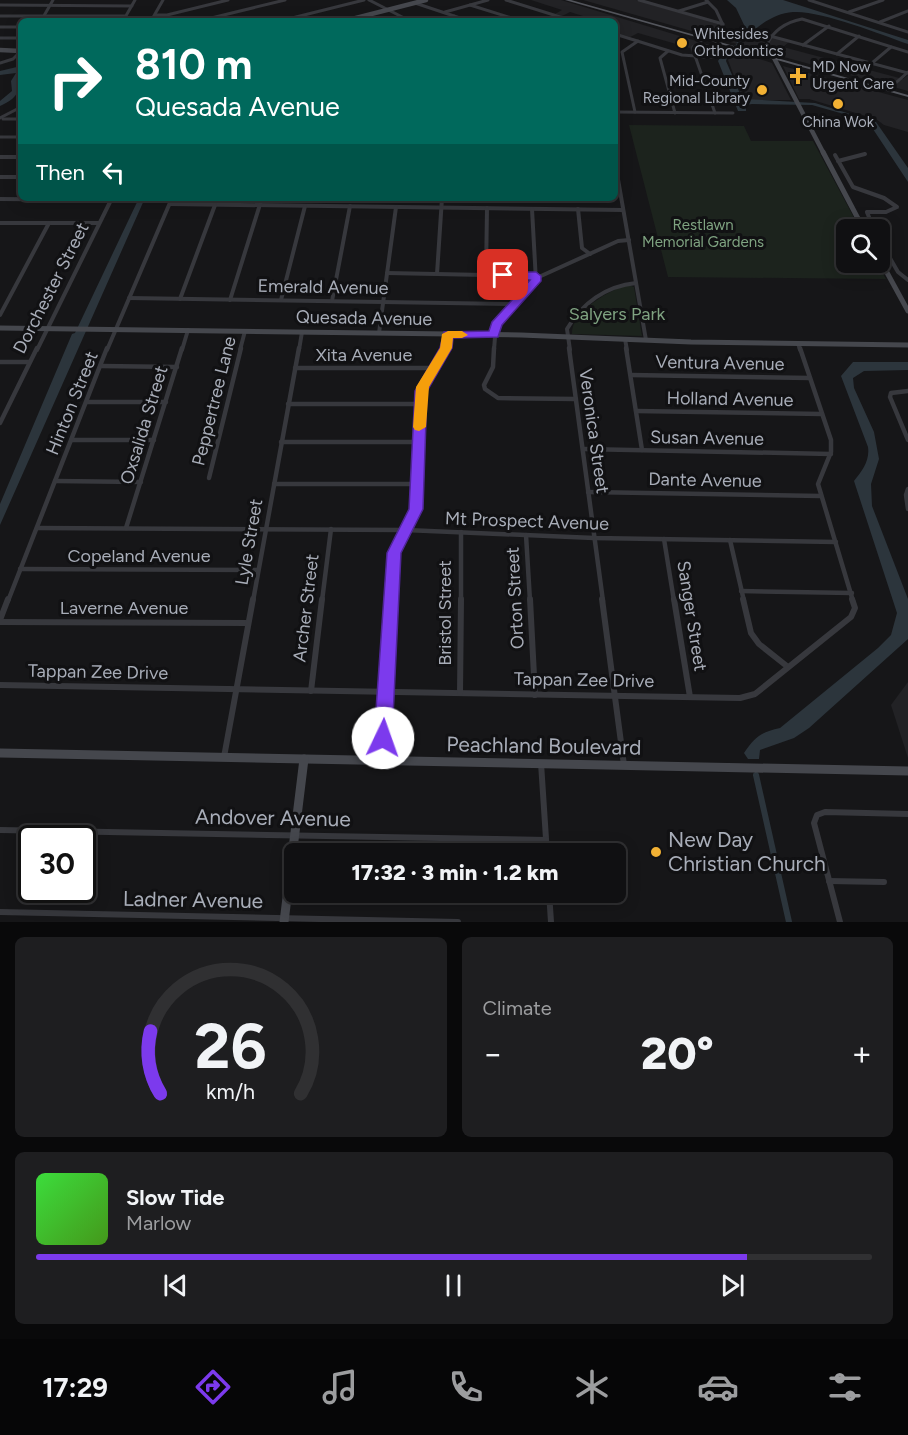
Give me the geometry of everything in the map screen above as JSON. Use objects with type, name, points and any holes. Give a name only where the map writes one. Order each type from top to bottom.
[{"type":"main road","points":[[567,0],[689,36],[717,41],[908,95]]},
{"type":"main road","points":[[578,0],[731,46]]},
{"type":"main road","points":[[774,58],[887,89]]},
{"type":"main road","points":[[778,68],[790,64]]},
{"type":"street","points":[[44,16],[53,0]]},
{"type":"street","points":[[0,16],[125,16],[135,0]]},
{"type":"street","points":[[153,18],[163,0]]},
{"type":"street","points":[[155,15],[167,15],[228,0]]},
{"type":"street","points":[[211,18],[285,0]]},
{"type":"street","points":[[292,18],[364,0]]},
{"type":"street","points":[[369,0],[386,10],[408,18]]},
{"type":"street","points":[[355,18],[426,0]]},
{"type":"street","points":[[442,12],[488,0]]},
{"type":"street","points":[[506,0],[563,18]]},
{"type":"street","points":[[639,0],[723,24]]},
{"type":"street","points":[[648,3],[657,0]]},
{"type":"street","points":[[809,0],[908,32]]},
{"type":"street","points":[[819,3],[829,0]]},
{"type":"street","points":[[848,13],[884,0]]},
{"type":"street","points":[[677,11],[707,1],[716,10],[723,24]]},
{"type":"street","points":[[415,3],[460,18]]},
{"type":"street","points":[[0,5],[132,6]]},
{"type":"street","points":[[470,5],[511,18]]},
{"type":"street","points":[[878,22],[908,11]]},
{"type":"street","points":[[450,18],[454,16]]},
{"type":"street","points":[[858,219],[767,44],[770,36],[798,19],[829,26],[908,52]]},
{"type":"street","points":[[715,113],[693,47],[722,28],[723,24]]},
{"type":"street","points":[[803,45],[829,26]]},
{"type":"street","points":[[0,27],[18,27]]},
{"type":"street","points":[[618,35],[668,51],[696,56]]},
{"type":"street","points":[[770,36],[908,72]]},
{"type":"street","points":[[837,54],[859,36]]},
{"type":"street","points":[[0,38],[18,38]]},
{"type":"street","points":[[635,112],[622,52],[638,41]]},
{"type":"street","points":[[872,63],[891,47]]},
{"type":"street","points":[[0,51],[18,51]]},
{"type":"street","points":[[668,51],[660,58],[675,113]]},
{"type":"street","points":[[0,63],[18,55]]},
{"type":"street","points":[[887,89],[908,72]]},
{"type":"street","points":[[0,118],[18,109]]},
{"type":"street","points":[[618,112],[733,113]]},
{"type":"street","points":[[0,118],[18,118]]},
{"type":"street","points":[[0,137],[18,137]]},
{"type":"street","points":[[838,161],[865,154]]},
{"type":"street","points":[[835,155],[853,187],[884,198],[897,207],[886,212],[867,212],[870,219]]},
{"type":"street","points":[[0,157],[18,157]]},
{"type":"street","points":[[0,177],[18,177]]},
{"type":"street","points":[[618,191],[646,340]]},
{"type":"street","points":[[0,200],[18,200]]},
{"type":"street","name":"Dorchester Street","points":[[0,423],[111,201]]},
{"type":"street","name":"Hinton Street","points":[[0,621],[116,329],[171,201]]},
{"type":"street","points":[[230,300],[261,201]]},
{"type":"street","points":[[436,274],[442,201]]},
{"type":"street","points":[[170,204],[623,210]]},
{"type":"street","points":[[180,299],[215,205]]},
{"type":"street","points":[[281,300],[305,206]]},
{"type":"street","points":[[332,301],[350,207]]},
{"type":"street","points":[[379,333],[396,207]]},
{"type":"street","points":[[486,275],[487,208]]},
{"type":"street","points":[[532,209],[536,276],[533,286],[496,324],[493,367],[484,385],[487,393],[503,398],[576,399]]},
{"type":"street","points":[[578,209],[582,248],[590,254]]},
{"type":"street","points":[[0,228],[2,223],[99,223]]},
{"type":"street","points":[[0,315],[49,223]]},
{"type":"street","points":[[387,273],[536,276],[546,274],[618,241],[629,240]]},
{"type":"street","points":[[890,258],[900,276],[908,280]]},
{"type":"street","points":[[887,273],[908,311]]},
{"type":"street","points":[[568,337],[569,325],[592,299],[623,284],[636,283]]},
{"type":"street","name":"Emerald Avenue","points":[[129,298],[516,304]]},
{"type":"street","name":"Quesada Avenue","points":[[0,328],[448,334],[908,345]]},
{"type":"street","name":"Oxsalida Street","points":[[126,528],[188,330]]},
{"type":"street","name":"Peppertree Lane","points":[[209,478],[245,331]]},
{"type":"street","name":"Lyle Street","points":[[224,758],[302,332]]},
{"type":"street","points":[[381,760],[394,553],[416,509],[422,387],[446,348],[448,334]]},
{"type":"street","name":"Veronica Street","points":[[568,337],[624,765]]},
{"type":"street","points":[[625,339],[642,450]]},
{"type":"street","points":[[798,343],[831,440],[831,453]]},
{"type":"street","points":[[0,362],[29,362]]},
{"type":"street","points":[[101,366],[177,367]]},
{"type":"street","name":"Xita Avenue","points":[[295,368],[434,368]]},
{"type":"street","name":"Ventura Avenue","points":[[631,375],[810,378]]},
{"type":"street","points":[[908,392],[891,393],[890,397],[908,440]]},
{"type":"street","points":[[87,402],[166,402]]},
{"type":"street","points":[[288,404],[420,404]]},
{"type":"street","name":"Holland Avenue","points":[[636,411],[822,414]]},
{"type":"street","points":[[902,425],[908,425]]},
{"type":"street","points":[[72,440],[154,440]]},
{"type":"street","points":[[281,442],[419,442]]},
{"type":"street","name":"Susan Avenue","points":[[583,449],[831,453]]},
{"type":"street","name":"Tappan Zee Drive","points":[[0,685],[749,697],[851,617],[855,608],[818,481],[831,453]]},
{"type":"street","points":[[55,481],[141,482]]},
{"type":"street","points":[[274,484],[417,484]]},
{"type":"street","points":[[908,489],[908,509]]},
{"type":"street","name":"Dante Avenue","points":[[588,492],[821,496]]},
{"type":"street","name":"Mt Prospect Avenue","points":[[37,528],[406,530],[594,538],[836,542]]},
{"type":"street","name":"Archer Street","points":[[311,691],[331,529]]},
{"type":"street","name":"Bristol Street","points":[[460,532],[460,693]]},
{"type":"street","name":"Orton Street","points":[[526,535],[536,694]]},
{"type":"street","name":"Sanger Street","points":[[664,539],[690,697]]},
{"type":"street","points":[[730,540],[754,640],[788,667]]},
{"type":"street","name":"Copeland Avenue","points":[[20,569],[258,570]]},
{"type":"street","points":[[741,591],[852,593]]},
{"type":"street","name":"Laverne Avenue","points":[[0,621],[248,623]]},
{"type":"street","name":"Peachland Boulevard","points":[[0,753],[908,771]]},
{"type":"street","points":[[285,920],[304,759]]},
{"type":"street","points":[[541,764],[546,843]]},
{"type":"street","points":[[840,922],[814,823],[817,815],[825,813],[908,814]]},
{"type":"street","name":"Andover Avenue","points":[[0,830],[546,840]]},
{"type":"street","points":[[829,881],[884,882]]},
{"type":"street","points":[[550,903],[551,922]]},
{"type":"street","name":"Ladner Avenue","points":[[0,912],[458,922]]},
{"type":"shaded area","points":[[531,0],[561,0],[726,50],[716,59],[694,59],[690,48],[638,33],[630,37],[618,34],[618,18],[589,18],[570,12],[562,16],[555,14],[562,10]]},
{"type":"shaded area","points":[[583,0],[636,0],[718,24],[720,27],[716,30],[738,36],[737,44]]},
{"type":"shaded area","points":[[727,0],[783,0],[908,40],[908,44],[834,19],[805,12],[793,12],[779,15],[759,26],[731,52],[726,61],[741,96],[745,99],[815,103],[876,122],[908,168],[908,182],[865,120],[812,105],[752,104],[746,105],[746,111],[738,111],[718,61],[724,52],[737,44],[736,39],[745,27],[736,8]]},
{"type":"shaded area","points":[[752,30],[789,42],[783,47],[903,79],[908,75],[908,91],[740,45]]},
{"type":"shaded area","points":[[734,51],[772,63],[791,100],[752,100],[742,97],[728,60]]},
{"type":"shaded area","points":[[783,66],[908,100],[908,132],[884,125],[876,119],[809,99],[799,99]]},
{"type":"shaded area","points":[[18,67],[16,95],[0,106],[0,101],[12,91],[11,81],[16,73],[0,75],[0,71]]},
{"type":"shaded area","points":[[138,201],[144,201],[0,525],[0,504],[72,334],[75,333]]},
{"type":"shaded area","points":[[853,362],[908,362],[908,370],[864,371],[853,378],[854,388],[874,432],[879,459],[871,484],[872,506],[908,599],[908,639],[809,728],[794,738],[760,750],[759,759],[748,759],[744,753],[755,739],[763,733],[780,728],[878,648],[891,635],[897,613],[854,481],[865,466],[868,447],[841,376]]},
{"type":"shaded area","points":[[908,682],[908,758],[891,705]]},
{"type":"green space","name":"Restlawn Memorial Gardens","points":[[629,125],[744,126],[751,141],[813,141],[855,219],[836,219],[836,273],[883,273],[886,279],[668,277]]},
{"type":"green space","name":"Salyers Park","points":[[629,285],[634,287],[642,336],[572,334],[573,326],[584,310],[612,291]]},
{"type":"waterway","points":[[756,775],[789,922]]},
{"type":"slow traffic","points":[[419,427],[422,387],[446,348],[448,334],[462,335]]},
{"type":"place","name":"Whitesides Orthodontics","points":[[682,43]]},
{"type":"place","name":"MD Now Urgent Care","points":[[798,76]]},
{"type":"place","name":"Mid-County Regional Library","points":[[762,90]]},
{"type":"place","name":"China Wok","points":[[838,104]]},
{"type":"place","name":"New Day Christian Church","points":[[656,852]]},
{"type":"route","points":[[383,738],[394,553],[416,509],[422,387],[446,348],[448,334],[494,335],[496,324],[536,281],[536,276],[503,275]]}]
